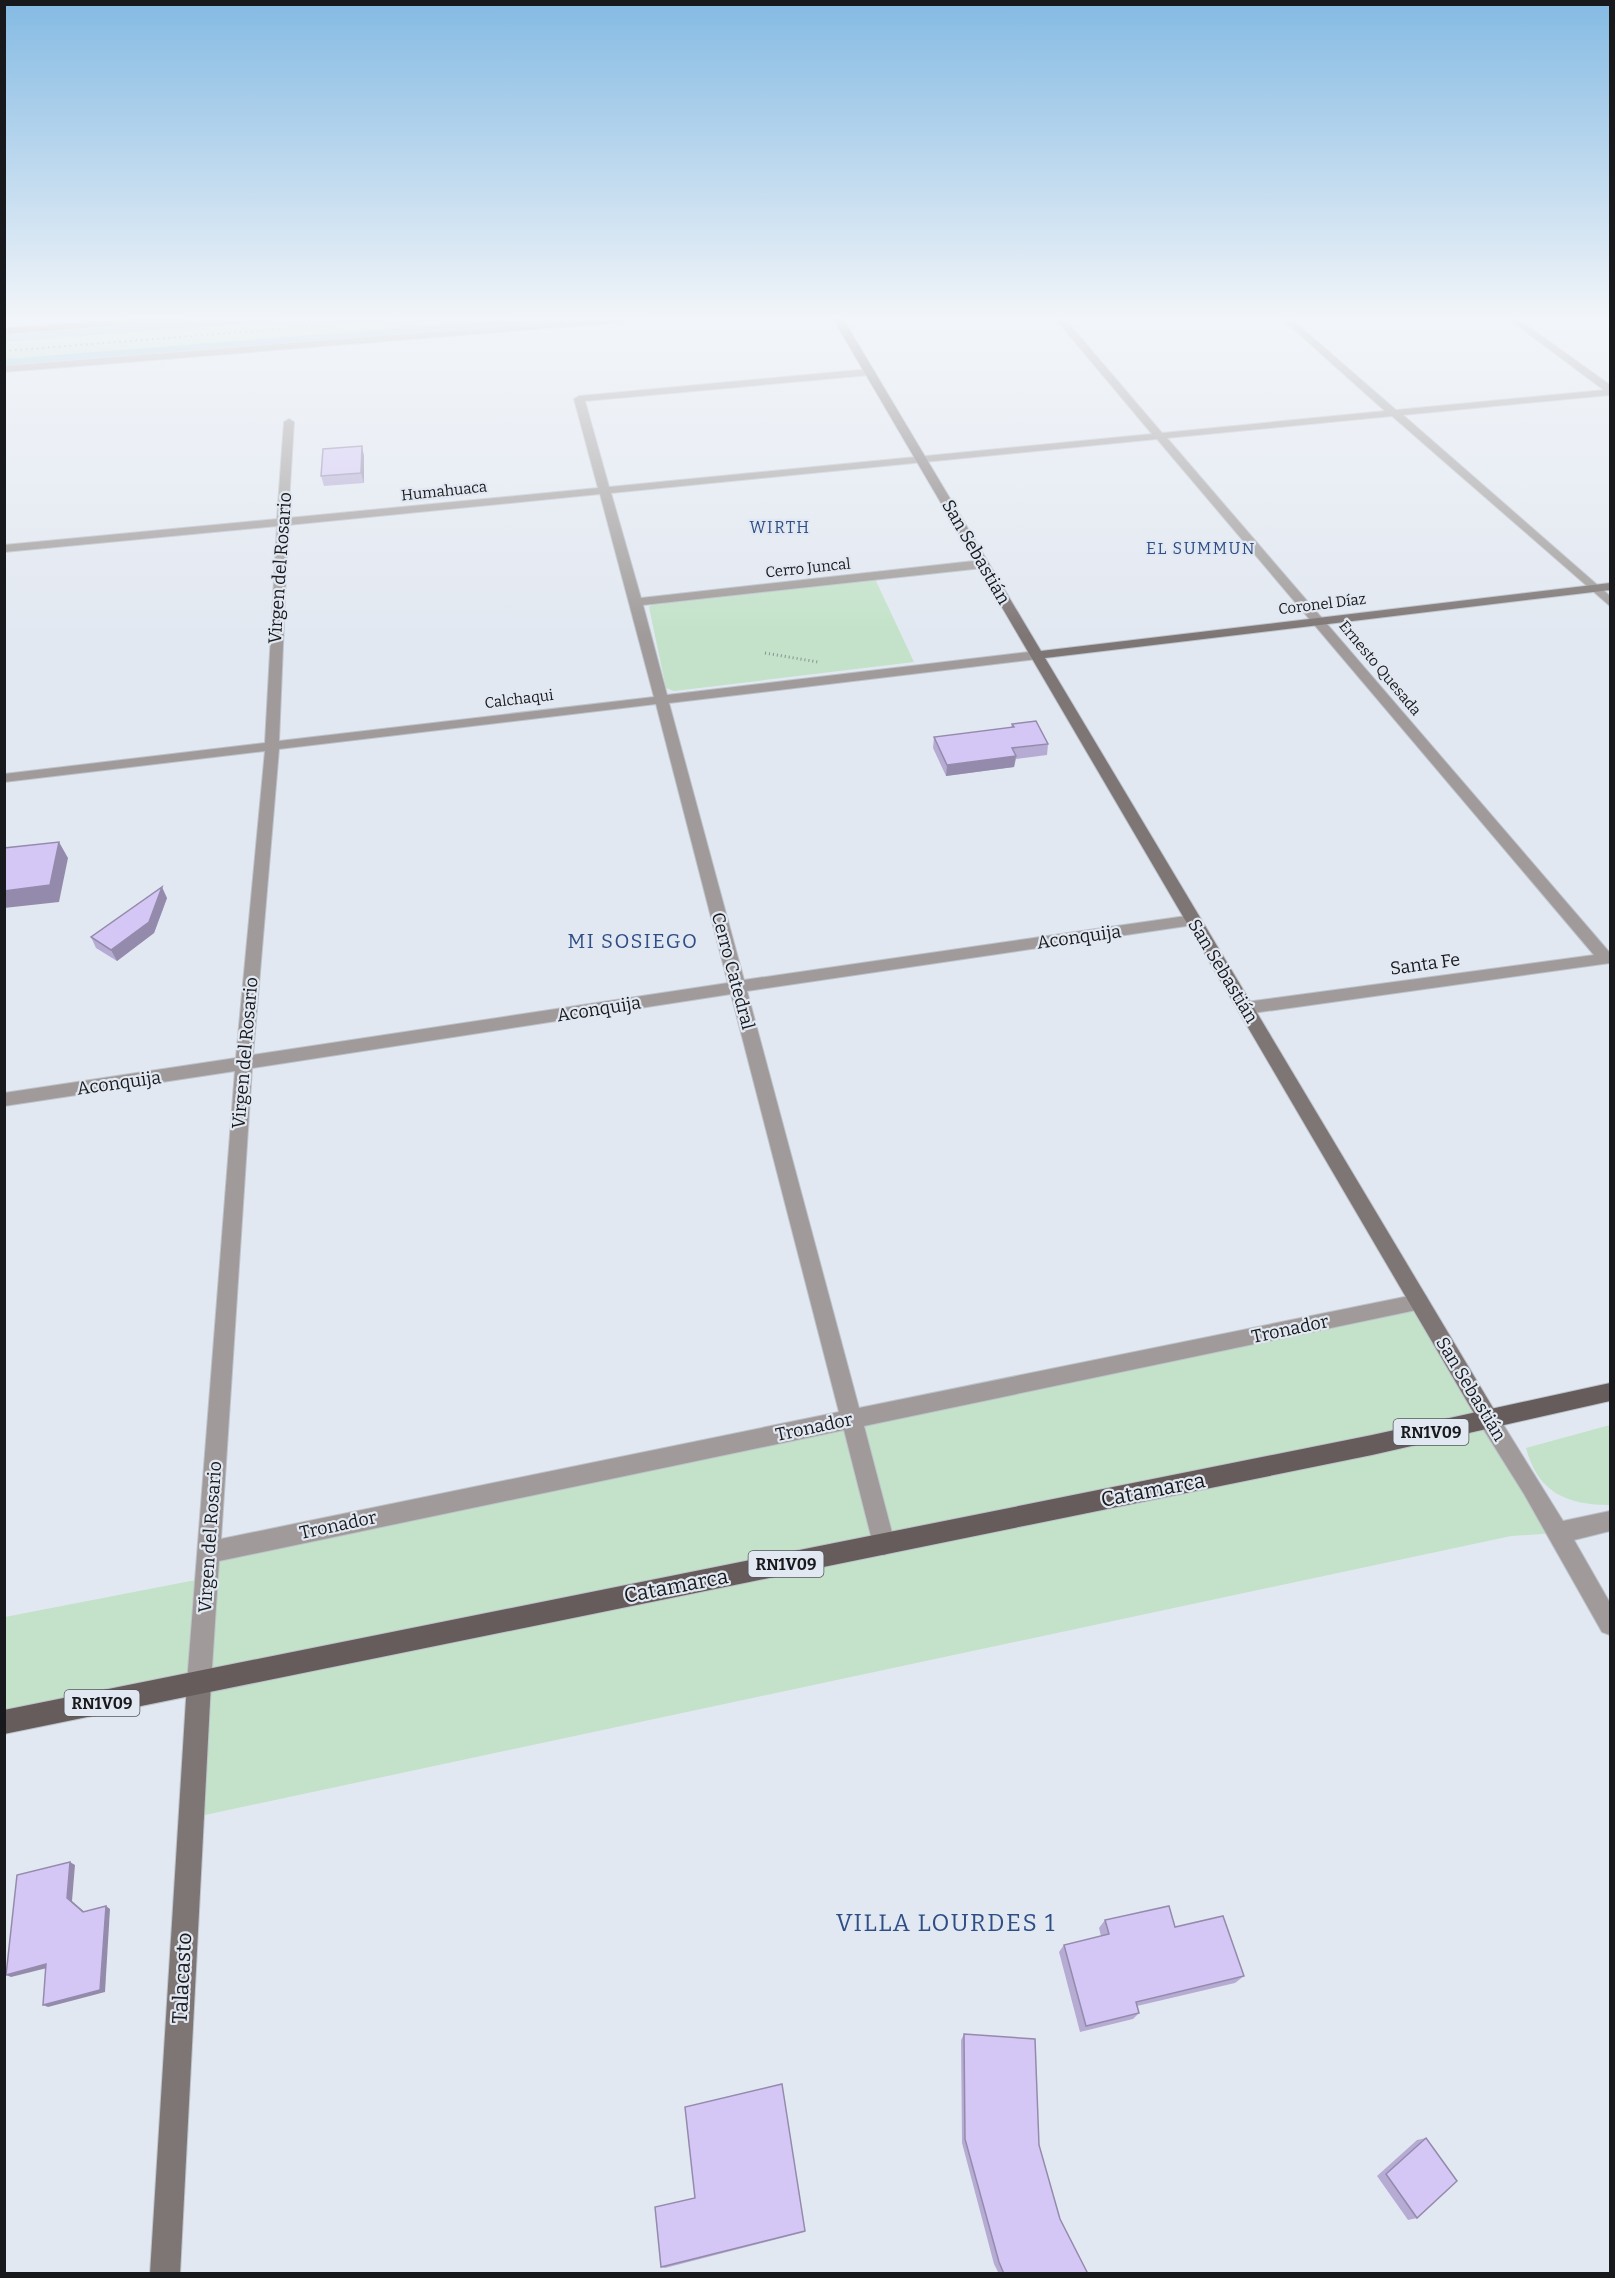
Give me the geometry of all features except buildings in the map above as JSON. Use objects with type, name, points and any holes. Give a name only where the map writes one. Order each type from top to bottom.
[{"type":"main road","name":"San Sebastián","points":[[901,423],[1489,1420]]},
{"type":"main road","name":"Coronel Díaz","points":[[1036,654],[1611,586]]},
{"type":"main road","name":"RN1V09","points":[[1489,1420],[1611,1392]]},
{"type":"main road","name":"Catamarca","points":[[4,1722],[1489,1420]]},
{"type":"main road","name":"Talacasto","points":[[165,2274],[199,1683]]},
{"type":"street","name":"Virgen del Rosario","points":[[199,1683],[244,1065],[272,745],[275,637],[290,423]]},
{"type":"street","name":"Cerro Catedral","points":[[586,423],[662,699],[884,1544]]},
{"type":"street","name":"Ernesto Quesada","points":[[1149,423],[1608,958]]},
{"type":"street","name":"Humahuaca","points":[[4,549],[1290,423]]},
{"type":"street","points":[[1407,423],[1611,602]]},
{"type":"street","name":"Cerro Juncal","points":[[636,602],[983,564]]},
{"type":"street","name":"Calchaqui","points":[[4,778],[1036,654]]},
{"type":"street","name":"Aconquija","points":[[4,1100],[244,1065],[738,987],[1193,920]]},
{"type":"street","name":"Santa Fe","points":[[1246,1008],[1608,958]]},
{"type":"street","name":"Tronador","points":[[209,1552],[1419,1302]]},
{"type":"street","name":"San Sebastián","points":[[1489,1420],[1532,1487],[1611,1624]]},
{"type":"street","points":[[1557,1533],[1611,1521]]},
{"type":"path","points":[[765,652],[811,658],[819,663],[824,680]]},
{"type":"green space","points":[[875,579],[914,662],[674,691],[666,688],[649,607],[653,604]]},
{"type":"green space","points":[[1419,1302],[1557,1533],[1511,1536],[191,1818],[199,1683],[5,1722],[5,1617],[206,1578],[209,1552]]},
{"type":"green space","points":[[1610,1425],[1610,1505],[1568,1499],[1556,1493],[1538,1476],[1526,1448]]},
{"type":"district","name":"WIRTH","points":[[780,527]]},
{"type":"district","name":"EL SUMMUN","points":[[1201,548]]},
{"type":"district","name":"MI SOSIEGO","points":[[633,941]]},
{"type":"district","name":"VILLA LOURDES 1","points":[[946,1923]]}]
